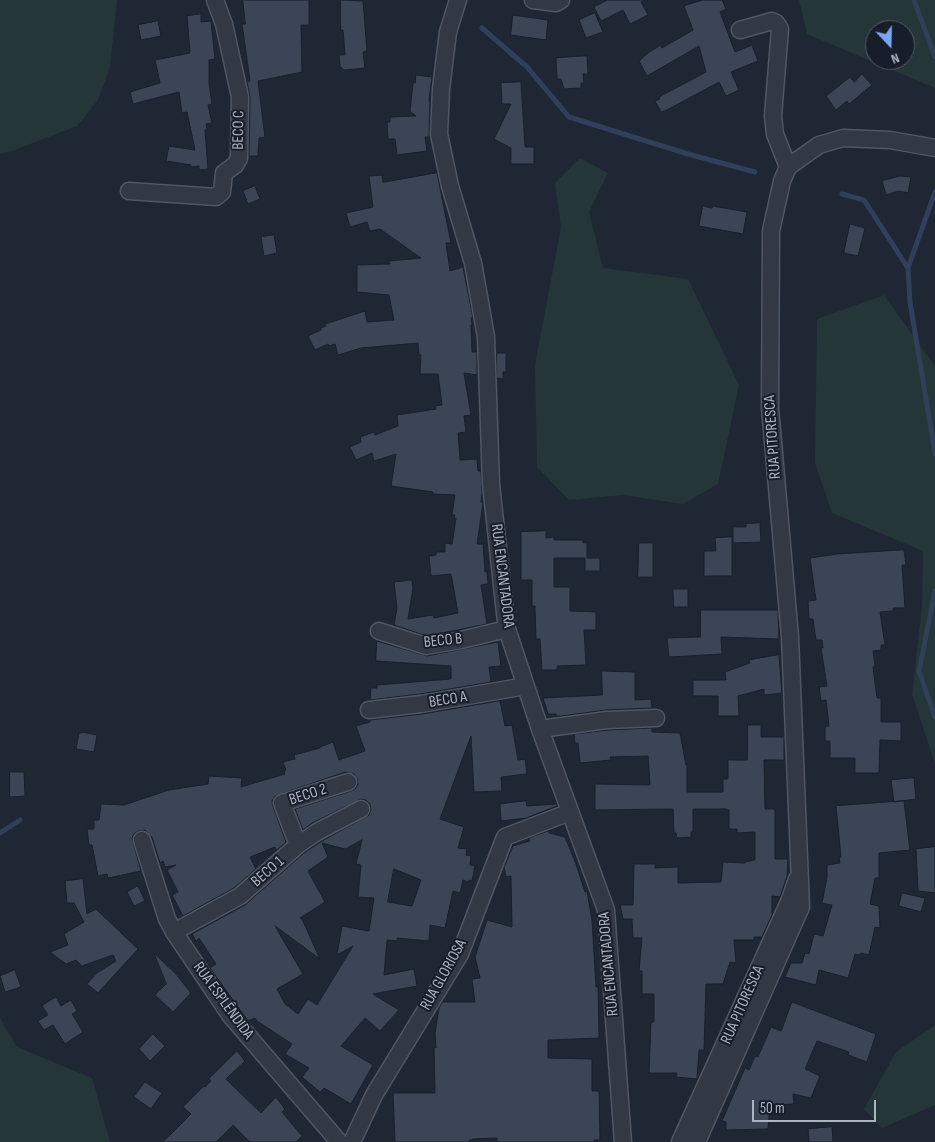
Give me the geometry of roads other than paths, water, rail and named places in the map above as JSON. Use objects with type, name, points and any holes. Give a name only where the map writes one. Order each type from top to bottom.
[{"type":"street","name":"BECO C","points":[[129,191],[216,198],[222,192],[224,173],[239,158],[240,97],[224,24],[215,0]]},
{"type":"street","name":"RUA ENCANTADORA","points":[[458,0],[448,32],[441,89],[439,134],[450,186],[472,263],[486,337],[491,484],[507,628],[540,729],[606,910],[623,1142]]},
{"type":"street","points":[[533,0],[556,3],[561,0]]},
{"type":"street","points":[[740,30],[772,21],[780,29],[773,116],[776,134],[788,167],[819,145],[843,138],[890,140],[935,148]]},
{"type":"street","name":"RUA PITORESCA","points":[[697,1142],[801,910],[801,865],[790,638],[770,407],[771,231],[782,181],[788,167]]},
{"type":"street","name":"BECO B","points":[[380,631],[426,646],[461,640],[507,628]]},
{"type":"street","name":"BECO A","points":[[369,710],[420,704],[526,686]]},
{"type":"street","points":[[540,729],[607,720],[656,718]]},
{"type":"street","name":"BECO 2","points":[[298,845],[282,803],[348,782]]},
{"type":"street","name":"BECO 1","points":[[174,932],[240,896],[298,845],[317,832],[361,809]]},
{"type":"street","name":"RUA GLORIOSA","points":[[352,1142],[374,1096],[460,954],[505,837],[570,812]]},
{"type":"street","name":"RUA ESPLÊNDIDA","points":[[142,840],[167,919],[174,932],[230,1015],[339,1142]]},
{"type":"street","name":"RUA PITORESCA","points":[[680,1142],[789,902],[801,865]]},
{"type":"waterway","points":[[914,0],[935,57]]},
{"type":"waterway","points":[[482,28],[527,67],[569,117],[688,154],[755,172]]},
{"type":"waterway","points":[[935,192],[908,268],[910,302],[935,454]]},
{"type":"waterway","points":[[842,194],[864,200],[908,268]]},
{"type":"waterway","points":[[935,591],[919,671],[935,717]]},
{"type":"waterway","points":[[0,833],[20,820]]}]
